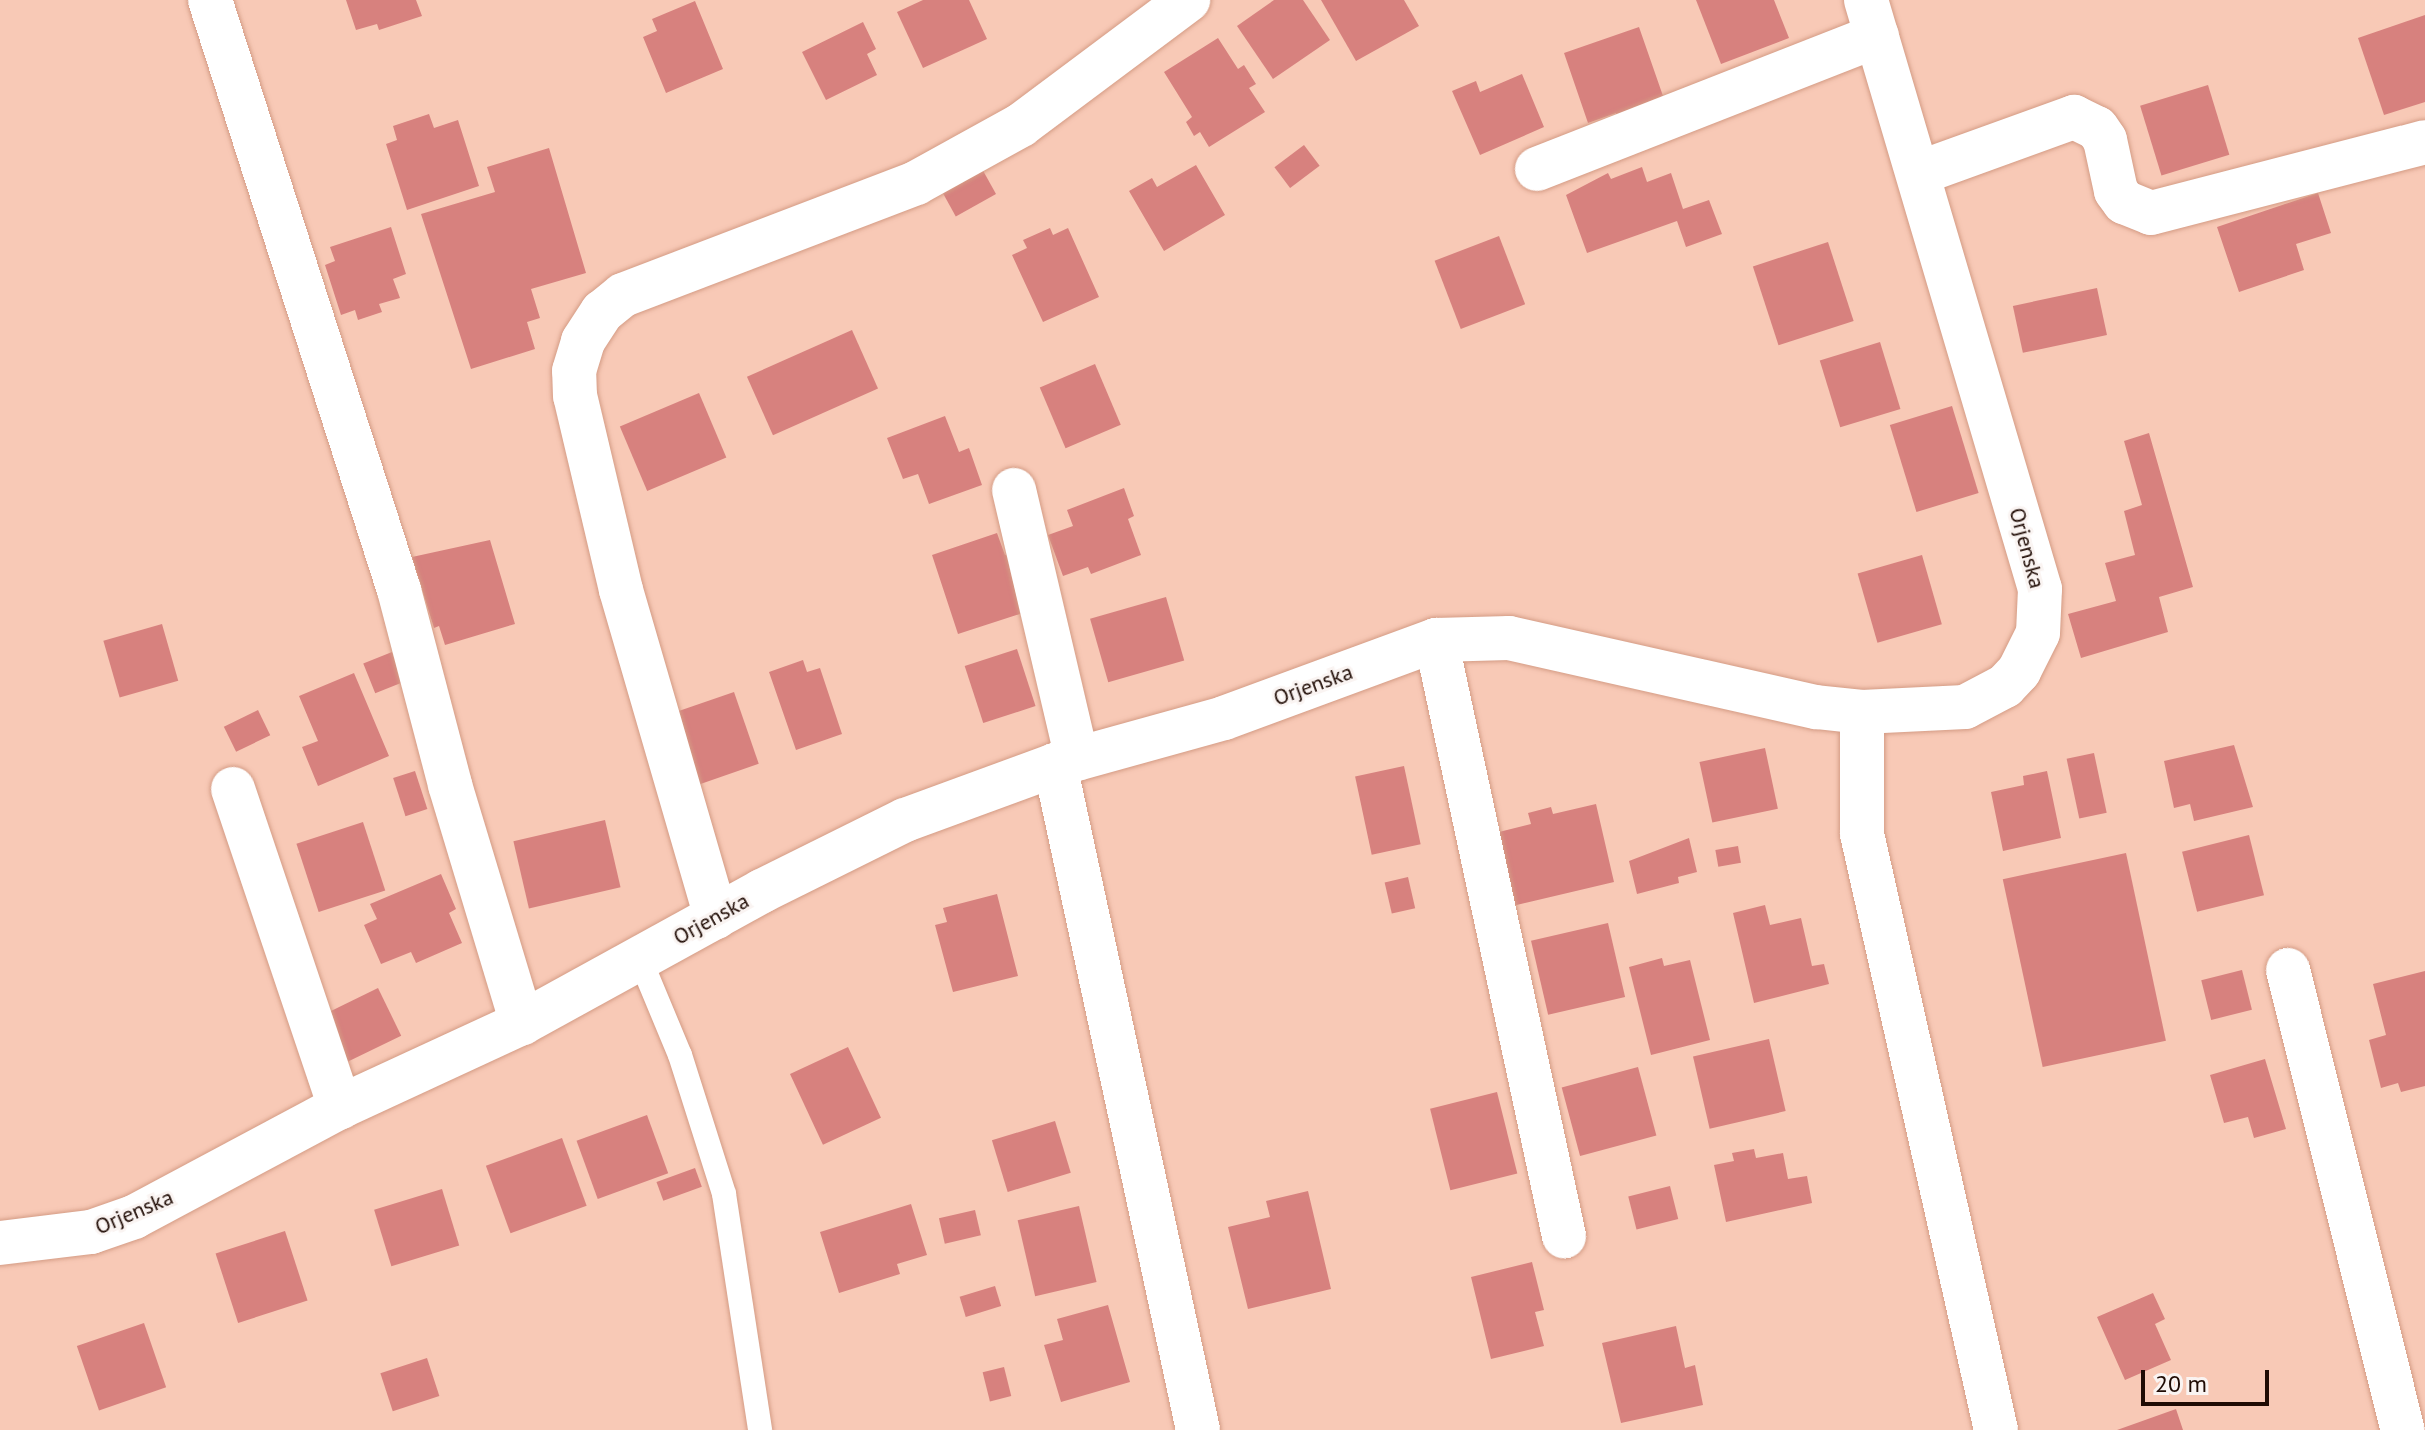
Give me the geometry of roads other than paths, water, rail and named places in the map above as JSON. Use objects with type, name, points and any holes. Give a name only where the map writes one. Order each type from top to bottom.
[{"type":"street","points":[[210,0],[309,324],[399,590],[450,785],[522,1023]]},
{"type":"street","points":[[716,917],[621,590],[575,396],[583,341],[602,312],[623,295],[916,183],[1021,125],[1188,0]]},
{"type":"street","points":[[1537,169],[1872,18]]},
{"type":"street","name":"Orjenska","points":[[0,1243],[91,1232],[134,1217],[340,1107],[522,1023],[716,917],[905,820],[1066,762],[1224,718],[1436,640],[1509,638],[1816,707],[1862,712],[1943,710],[1985,699],[2019,671],[2041,615],[2040,589],[1872,18]]},
{"type":"street","points":[[1919,173],[2074,117],[2097,128],[2105,140],[2116,191],[2124,202],[2151,213],[2425,142]]},
{"type":"street","points":[[1014,490],[1198,1430]]},
{"type":"street","points":[[1436,640],[1564,1236]]},
{"type":"street","points":[[1862,712],[1862,834],[1996,1430]]},
{"type":"street","points":[[233,789],[340,1107]]},
{"type":"street","points":[[2288,970],[2403,1430]]},
{"type":"lane","points":[[640,959],[668,1021],[721,1183],[760,1430]]}]
